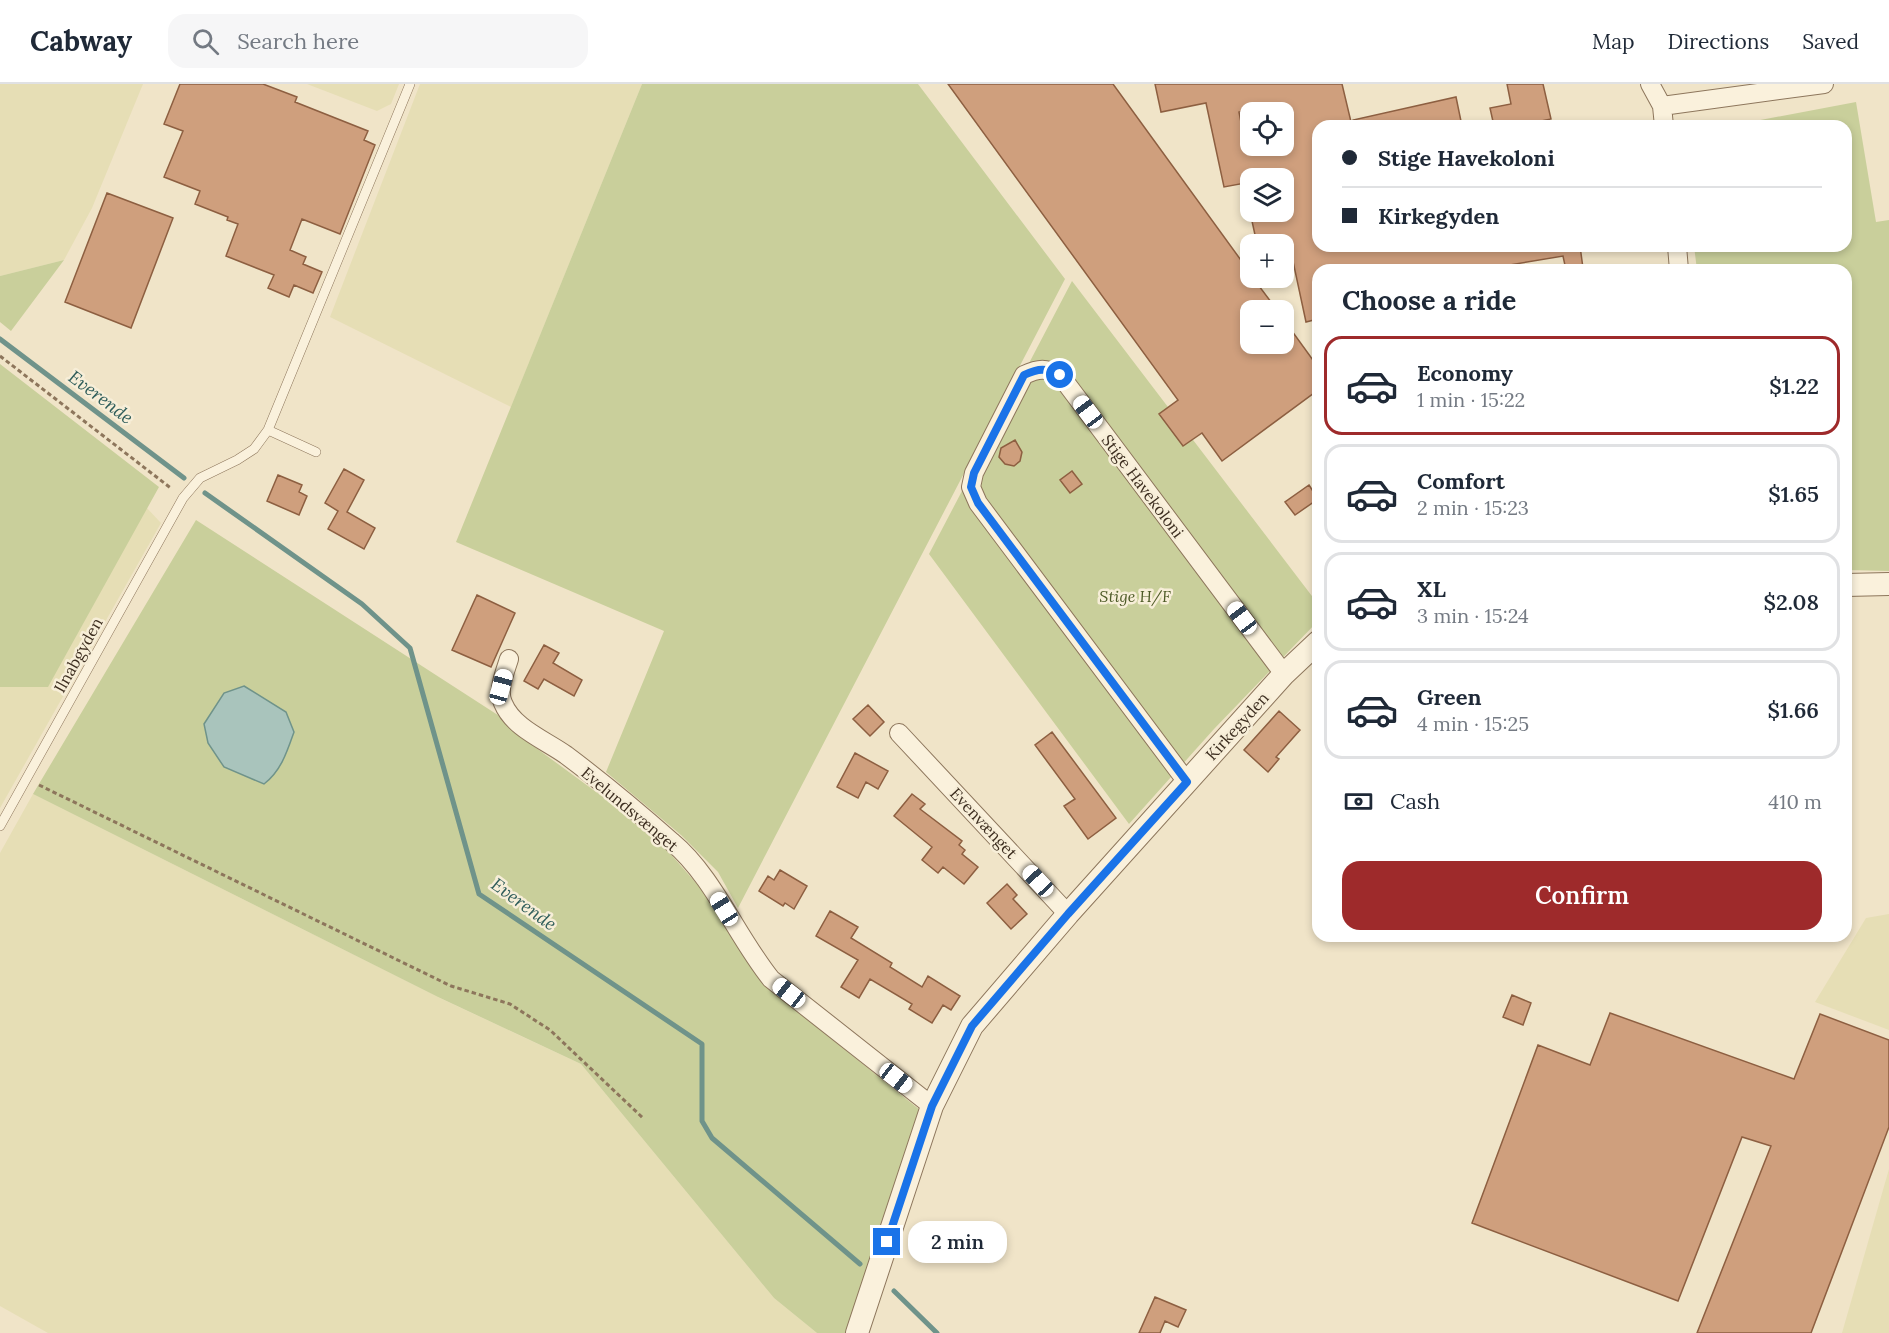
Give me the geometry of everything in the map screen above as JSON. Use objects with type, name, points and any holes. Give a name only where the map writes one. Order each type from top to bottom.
[{"type":"street","points":[[1650,84],[1662,106],[1663,120]]},
{"type":"street","points":[[1662,106],[1824,84]]},
{"type":"street","name":"Stige Havekoloni","points":[[1187,782],[978,503],[971,487],[974,473],[1024,375],[1037,369],[1047,369],[1060,375],[1284,674]]},
{"type":"street","points":[[1852,585],[1889,584]]},
{"type":"street","name":"Kirkegyden","points":[[857,1333],[932,1106],[972,1026],[1068,914],[1284,674],[1312,648]]},
{"type":"street","name":"Evelundsvænget","points":[[508,659],[501,687],[502,703],[516,722],[567,756],[675,844],[704,877],[754,958],[771,979],[932,1106]]},
{"type":"street","name":"Evenvænget","points":[[899,733],[1068,914]]},
{"type":"lane","name":"Ilnabgyden","points":[[0,826],[183,498],[200,478],[237,460],[254,448],[268,429],[410,84]]},
{"type":"lane","points":[[268,429],[316,452]]},
{"type":"path","points":[[0,356],[183,498]]},
{"type":"path","points":[[26,778],[451,986],[510,1004],[550,1030],[644,1119]]},
{"type":"shaded area","points":[[0,84],[143,84],[92,208],[64,260],[0,276]]},
{"type":"shaded area","points":[[307,84],[399,84],[391,104],[377,111]]},
{"type":"shaded area","points":[[420,84],[642,84],[511,407],[330,317]]},
{"type":"shaded area","points":[[146,507],[161,523],[0,808],[0,687],[48,686]]},
{"type":"shaded area","points":[[33,794],[444,1000],[581,1064],[774,1298],[817,1333],[48,1333],[0,1306],[0,853]]},
{"type":"shaded area","points":[[1889,914],[1889,1030],[1815,1002],[1866,918]]},
{"type":"shaded area","points":[[1889,1169],[1889,1333],[1842,1333]]},
{"type":"green space","points":[[642,84],[918,84],[1065,279],[738,908],[718,872],[681,835],[606,772],[664,631],[456,542]]},
{"type":"green space","points":[[1856,102],[1876,222],[1889,220],[1889,571],[1852,570],[1852,264],[1696,264],[1695,252],[1852,252],[1852,120],[1761,120]]},
{"type":"green space","points":[[64,260],[11,331],[0,322],[0,276]]},
{"type":"green space","name":"Stige H/F","points":[[1072,281],[1312,596],[1312,627],[1214,729],[1129,824],[929,554]]},
{"type":"green space","points":[[0,364],[159,487],[48,687],[0,687]]},
{"type":"green space","points":[[196,520],[504,719],[517,734],[603,797],[668,851],[703,891],[762,983],[920,1110],[850,1333],[817,1333],[774,1298],[581,1064],[438,997],[33,794]]},
{"type":"water","points":[[244,686],[286,712],[294,732],[279,767],[264,784],[224,767],[208,743],[204,724],[224,693]]},
{"type":"building","points":[[180,84],[263,84],[297,97],[295,102],[368,131],[364,140],[375,145],[340,234],[302,219],[290,250],[306,257],[303,264],[322,272],[313,293],[294,285],[289,297],[268,288],[274,275],[226,256],[238,224],[227,220],[228,217],[195,204],[200,191],[164,177],[183,131],[164,124]]},
{"type":"building","points":[[948,84],[1113,84],[1240,259],[1240,288],[1260,288],[1270,300],[1240,300],[1240,354],[1294,354],[1294,334],[1312,359],[1312,394],[1222,461],[1202,433],[1183,446],[1159,414],[1178,400]]},
{"type":"building","points":[[1155,84],[1342,84],[1351,120],[1312,120],[1312,252],[1581,252],[1582,264],[1565,264],[1563,256],[1515,264],[1312,264],[1312,320],[1306,322],[1294,266],[1294,234],[1255,234],[1252,222],[1294,222],[1294,168],[1240,168],[1240,184],[1224,187],[1206,103],[1161,112]]},
{"type":"building","points":[[1507,84],[1543,84],[1551,119],[1493,120],[1490,108],[1511,104]]},
{"type":"building","points":[[1456,97],[1461,120],[1353,120]]},
{"type":"building","points":[[107,193],[173,218],[131,328],[65,302]]},
{"type":"building","points":[[1015,440],[1022,452],[1020,461],[1014,466],[1005,464],[999,457],[1001,448]]},
{"type":"building","points":[[344,469],[364,480],[347,512],[375,528],[364,549],[328,529],[338,511],[325,503]]},
{"type":"building","points":[[1072,471],[1082,484],[1070,493],[1060,480]]},
{"type":"building","points":[[278,475],[302,485],[299,492],[307,496],[299,515],[267,501]]},
{"type":"building","points":[[1309,485],[1312,490],[1312,503],[1295,515],[1285,502]]},
{"type":"building","points":[[477,595],[515,613],[491,667],[452,650]]},
{"type":"building","points":[[544,645],[559,653],[553,663],[582,680],[574,696],[544,679],[538,689],[524,681]]},
{"type":"building","points":[[868,705],[884,722],[870,736],[853,719]]},
{"type":"building","points":[[1279,711],[1300,730],[1276,757],[1279,759],[1268,772],[1244,750]]},
{"type":"building","points":[[1052,732],[1116,818],[1088,839],[1064,806],[1075,799],[1035,745]]},
{"type":"building","points":[[855,753],[888,771],[878,789],[866,782],[858,798],[837,787]]},
{"type":"building","points":[[912,794],[925,804],[920,809],[962,841],[959,845],[965,850],[962,854],[978,867],[964,884],[943,867],[938,873],[922,860],[932,847],[894,816]]},
{"type":"building","points":[[780,870],[807,886],[794,909],[785,903],[783,906],[759,891],[768,876],[774,880]]},
{"type":"building","points":[[1007,884],[1017,895],[1013,899],[1027,914],[1011,929],[987,903]]},
{"type":"building","points":[[830,911],[858,927],[851,938],[892,963],[890,967],[922,987],[928,976],[960,996],[951,1010],[943,1005],[932,1023],[909,1009],[912,1004],[870,979],[859,998],[841,987],[858,960],[816,936]]},
{"type":"building","points":[[1512,995],[1531,1003],[1523,1025],[1503,1017]]},
{"type":"building","points":[[1610,1013],[1794,1079],[1820,1014],[1889,1040],[1889,1127],[1811,1333],[1697,1333],[1771,1146],[1742,1137],[1678,1301],[1472,1223],[1538,1045],[1590,1065]]},
{"type":"building","points":[[1155,1297],[1186,1310],[1178,1327],[1165,1321],[1160,1333],[1139,1333]]},
{"type":"waterway","name":"Everende","points":[[0,339],[184,478]]},
{"type":"waterway","name":"Everende","points":[[205,493],[362,604],[410,648],[479,894],[702,1044],[702,1121],[712,1138],[860,1264]]},
{"type":"waterway","name":"Everende","points":[[894,1291],[937,1333]]},
{"type":"route","points":[[887,1242],[932,1106],[972,1026],[1068,914],[1187,782],[978,503],[971,487],[974,473],[1024,375],[1037,369],[1047,369],[1060,375]]}]
